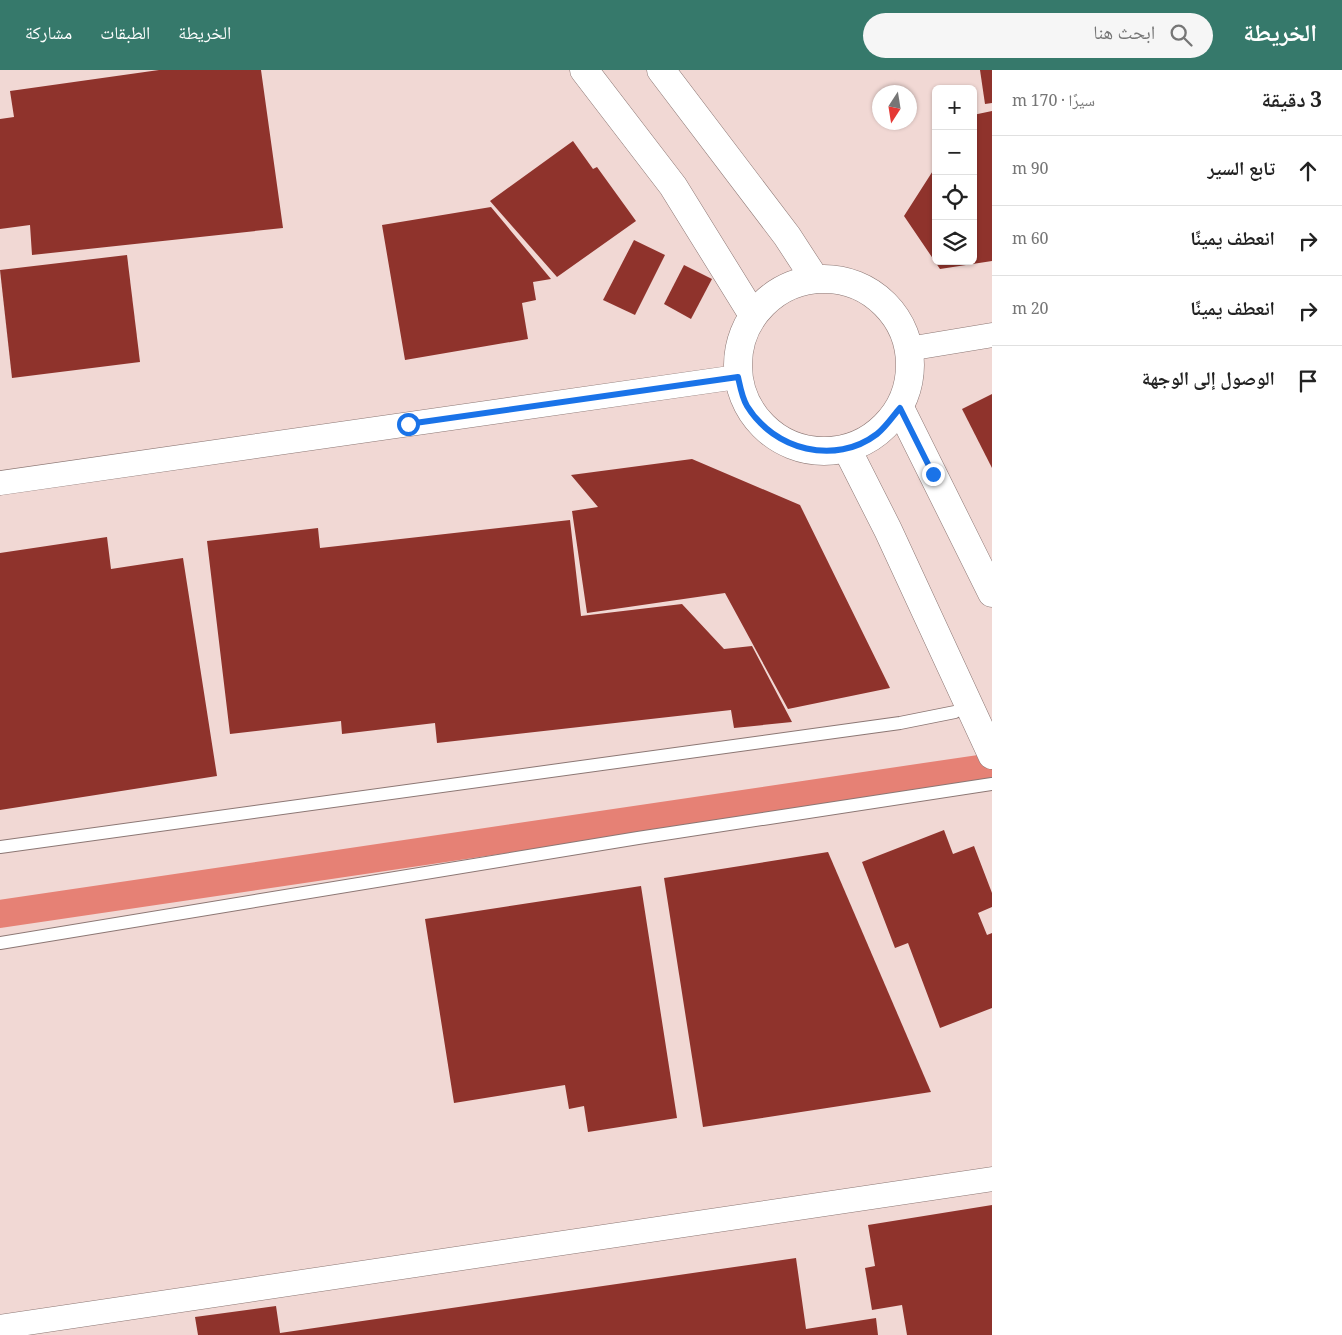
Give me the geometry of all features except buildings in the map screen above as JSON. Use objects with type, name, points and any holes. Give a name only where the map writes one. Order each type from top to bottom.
[{"type":"street","points":[[584,70],[673,186],[753,315]]},
{"type":"street","points":[[661,70],[787,236],[815,279]]},
{"type":"street","points":[[815,279],[840,280],[863,287],[882,301],[898,320],[911,364],[908,387],[900,408],[878,434],[847,449],[817,452],[789,444],[764,428],[746,405],[738,377],[739,348],[742,334],[753,315],[780,290],[815,279]]},
{"type":"street","points":[[908,349],[992,335]]},
{"type":"street","points":[[0,483],[738,377]]},
{"type":"street","points":[[900,408],[992,593]]},
{"type":"street","points":[[847,449],[888,530],[963,710],[992,755]]},
{"type":"street","points":[[0,1327],[992,1179]]},
{"type":"lane","points":[[0,847],[891,724],[963,710]]},
{"type":"lane","points":[[0,943],[628,840],[992,784]]},
{"type":"shaded area","points":[[0,70],[992,70],[992,1335],[0,1335]]},
{"type":"waterway","points":[[0,914],[992,767]]},
{"type":"route","points":[[408,424],[738,377],[746,405],[764,428],[789,444],[817,452],[847,449],[878,434],[900,408],[933,474]]}]
